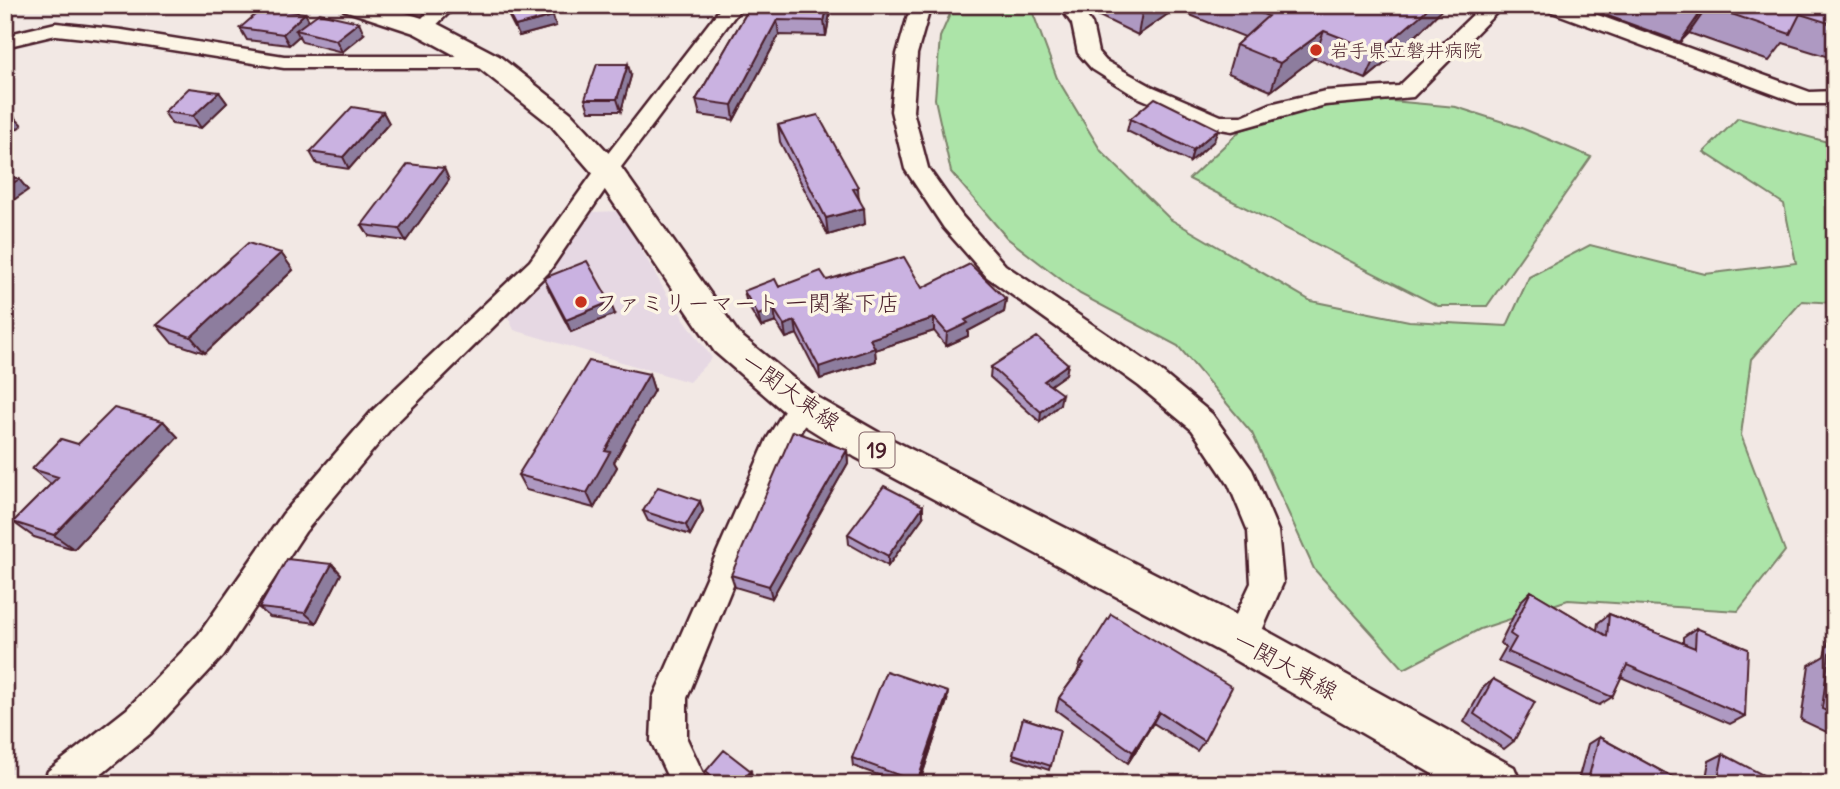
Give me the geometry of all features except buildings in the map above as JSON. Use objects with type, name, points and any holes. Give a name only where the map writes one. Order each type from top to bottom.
[{"type":"main road","name":"一関大東線","points":[[353,5],[435,16],[561,119],[607,170],[727,343],[802,406],[869,446],[1241,640],[1497,784]]},
{"type":"street","points":[[61,784],[139,721],[211,645],[294,523],[383,418],[539,267],[607,170],[733,5]]},
{"type":"street","points":[[921,5],[907,54],[902,111],[917,169],[953,222],[996,271],[1149,378],[1202,422],[1210,433],[1241,479],[1263,531],[1266,583],[1241,640]]},
{"type":"street","points":[[1069,5],[1082,24],[1088,53],[1099,65],[1143,91],[1208,118],[1232,124],[1325,98],[1405,92],[1494,5]]},
{"type":"street","points":[[1551,5],[1808,99],[1835,97]]},
{"type":"street","points":[[5,41],[56,29],[122,36],[284,62],[489,62]]},
{"type":"street","points":[[690,784],[669,741],[670,698],[743,523],[781,439],[802,406]]},
{"type":"shaded area","points":[[620,211],[667,295],[712,358],[689,382],[514,330],[508,317],[593,212]]},
{"type":"green space","points":[[954,5],[1030,5],[1057,78],[1101,151],[1170,219],[1311,301],[1409,321],[1507,326],[1529,277],[1590,245],[1705,274],[1796,263],[1784,204],[1704,152],[1738,118],[1835,144],[1835,303],[1802,301],[1751,359],[1741,435],[1785,551],[1738,611],[1568,600],[1480,629],[1404,669],[1314,569],[1252,433],[1178,346],[1080,294],[1007,238],[951,172],[935,99],[940,37]]},
{"type":"green space","points":[[1381,100],[1456,107],[1519,127],[1591,157],[1487,306],[1438,306],[1189,179],[1241,130],[1311,108]]},
{"type":"place","name":"岩手県立磐井病院","points":[[1316,50]]},
{"type":"place","name":"ファミリーマート 一関峯下店","points":[[581,302]]}]
